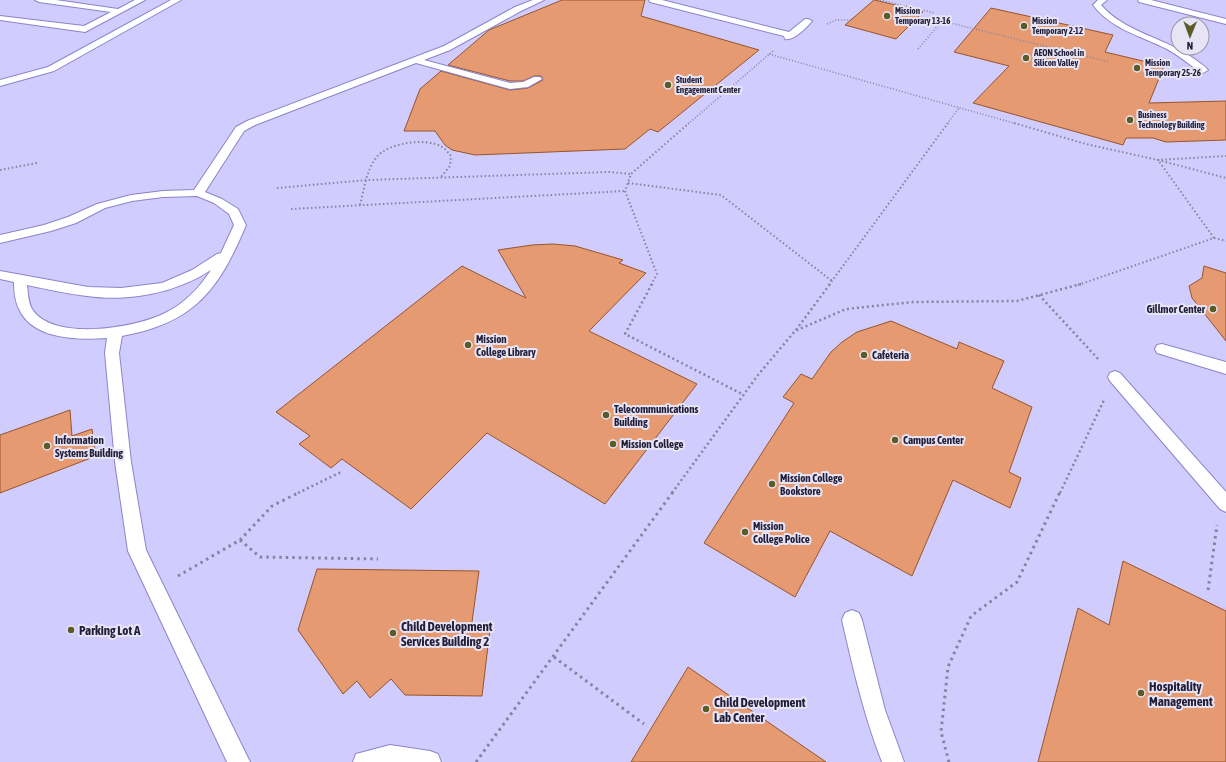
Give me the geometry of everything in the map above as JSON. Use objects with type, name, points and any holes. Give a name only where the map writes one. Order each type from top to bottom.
[{"type":"lane","points":[[39,0],[119,11]]},
{"type":"lane","points":[[0,18],[85,29],[141,0]]},
{"type":"lane","points":[[0,83],[51,69],[177,0]]},
{"type":"lane","points":[[198,193],[240,129],[251,123],[330,92],[447,48],[499,19],[540,0]]},
{"type":"lane","points":[[653,0],[789,36],[808,21]]},
{"type":"lane","points":[[1102,0],[1097,5],[1100,11],[1116,22],[1171,48],[1203,70]]},
{"type":"lane","points":[[1142,0],[1226,22]]},
{"type":"lane","points":[[663,8],[673,5]]},
{"type":"lane","points":[[414,60],[510,86],[525,85],[537,79]]},
{"type":"lane","points":[[472,76],[484,68]]},
{"type":"lane","points":[[0,239],[47,228],[72,220],[101,206],[131,198],[163,194],[198,193],[218,201],[234,212],[240,225],[228,252],[206,285],[190,303],[166,319],[141,327],[115,332],[83,335],[47,327],[35,320],[27,312],[23,303],[20,279]]},
{"type":"lane","points":[[0,275],[88,292],[121,293],[164,287],[197,273],[228,252]]},
{"type":"lane","points":[[115,332],[112,353],[123,462],[137,551],[239,762]]},
{"type":"lane","points":[[1162,349],[1226,368]]},
{"type":"lane","points":[[1115,377],[1223,501]]},
{"type":"lane","points":[[852,620],[866,685],[884,740],[893,762]]},
{"type":"lane","points":[[364,762],[390,756],[430,762]]},
{"type":"path","points":[[880,0],[935,12]]},
{"type":"path","points":[[826,25],[836,20],[851,20]]},
{"type":"path","points":[[918,49],[942,21],[1110,62]]},
{"type":"path","points":[[744,394],[625,334],[657,274],[625,191],[631,174],[789,36]]},
{"type":"path","points":[[769,54],[1086,144],[1158,160],[1226,178]]},
{"type":"path","points":[[476,762],[554,657],[758,375],[795,332],[959,108]]},
{"type":"path","points":[[360,206],[367,180],[377,156],[389,148],[409,143],[429,143],[442,147],[451,156],[450,166],[441,178]]},
{"type":"path","points":[[1158,160],[1226,156]]},
{"type":"path","points":[[1158,160],[1214,238]]},
{"type":"path","points":[[0,170],[37,163]]},
{"type":"path","points":[[277,188],[367,180],[610,172],[631,174]]},
{"type":"path","points":[[628,183],[721,195],[832,281]]},
{"type":"path","points":[[291,209],[625,191]]},
{"type":"path","points":[[795,332],[846,309],[913,302],[1017,301],[1093,281],[1131,266],[1214,238],[1226,241]]},
{"type":"path","points":[[949,762],[941,732],[948,667],[971,616],[1017,582],[1115,377],[1039,295]]},
{"type":"path","points":[[155,589],[240,540],[272,506],[341,472]]},
{"type":"path","points":[[1208,590],[1223,501]]},
{"type":"path","points":[[240,540],[260,557],[378,559]]},
{"type":"path","points":[[554,657],[644,724]]},
{"type":"shaded area","name":"Mission College","points":[[0,0],[1226,0],[1226,762],[0,762]]},
{"type":"building","points":[[562,0],[645,0],[641,16],[759,50],[658,132],[650,129],[625,149],[475,155],[452,150],[445,145],[435,131],[404,131],[420,89],[441,71],[510,90],[528,88],[543,80],[541,76],[534,76],[523,81],[510,81],[448,65],[489,30]]},
{"type":"building","name":"Mission Temporary 13-16","points":[[874,0],[923,12],[896,39],[845,25]]},
{"type":"building","points":[[991,8],[1113,35],[1105,52],[1164,66],[1149,103],[1226,101],[1226,140],[1166,142],[1153,138],[1126,138],[1123,145],[973,103],[1009,66],[954,52]]},
{"type":"building","name":"Mission College Library","points":[[553,244],[575,246],[623,260],[619,263],[646,273],[589,331],[697,384],[605,504],[487,433],[411,509],[342,459],[331,468],[299,444],[310,436],[276,412],[462,266],[526,298],[498,250],[532,245]]},
{"type":"building","name":"Gillmor Center","points":[[1204,266],[1226,273],[1226,341],[1192,298],[1189,286],[1202,278]]},
{"type":"building","name":"Campus Center","points":[[891,321],[957,349],[959,342],[1004,361],[992,388],[1032,407],[1009,472],[1021,478],[1010,508],[953,480],[912,576],[830,531],[795,597],[704,543],[794,403],[783,397],[801,374],[812,379],[831,352],[842,342],[857,332]]},
{"type":"building","name":"Information Systems Building","points":[[70,410],[72,436],[92,429],[96,456],[0,493],[0,435]]},
{"type":"building","name":"Hospitality Management","points":[[1123,561],[1226,611],[1226,762],[1038,762],[1078,608],[1109,625]]},
{"type":"building","name":"Child Development Services Building 2","points":[[317,569],[479,571],[471,629],[490,629],[482,696],[405,695],[391,679],[370,698],[357,681],[343,694],[298,630]]},
{"type":"building","name":"Child Development Lab Center","points":[[688,667],[826,762],[631,762]]},
{"type":"place","name":"Mission Temporary 13-16","points":[[887,16]]},
{"type":"place","name":"Mission Temporary 2-12","points":[[1024,26]]},
{"type":"place","name":"AEON School in Silicon Valley","points":[[1026,58]]},
{"type":"place","name":"Mission Temporary 25-26","points":[[1137,68]]},
{"type":"place","name":"Student Engagement Center","points":[[668,85]]},
{"type":"place","name":"Business Technology Building","points":[[1130,120]]},
{"type":"place","name":"Gillmor Center","points":[[1213,309]]},
{"type":"place","name":"Mission College Library","points":[[468,345]]},
{"type":"place","name":"Cafeteria","points":[[864,355]]},
{"type":"place","name":"Telecommunications Building","points":[[606,415]]},
{"type":"place","name":"Campus Center","points":[[895,440]]},
{"type":"place","name":"Mission College","points":[[613,444]]},
{"type":"place","name":"Information Systems Building","points":[[47,446]]},
{"type":"place","name":"Mission College Bookstore","points":[[772,484]]},
{"type":"place","name":"Mission College Police","points":[[745,532]]},
{"type":"place","name":"Parking Lot A","points":[[71,630]]},
{"type":"place","name":"Child Development Services Building 2","points":[[393,633]]},
{"type":"place","name":"Hospitality Management","points":[[1141,693]]},
{"type":"place","name":"Child Development Lab Center","points":[[706,709]]}]
